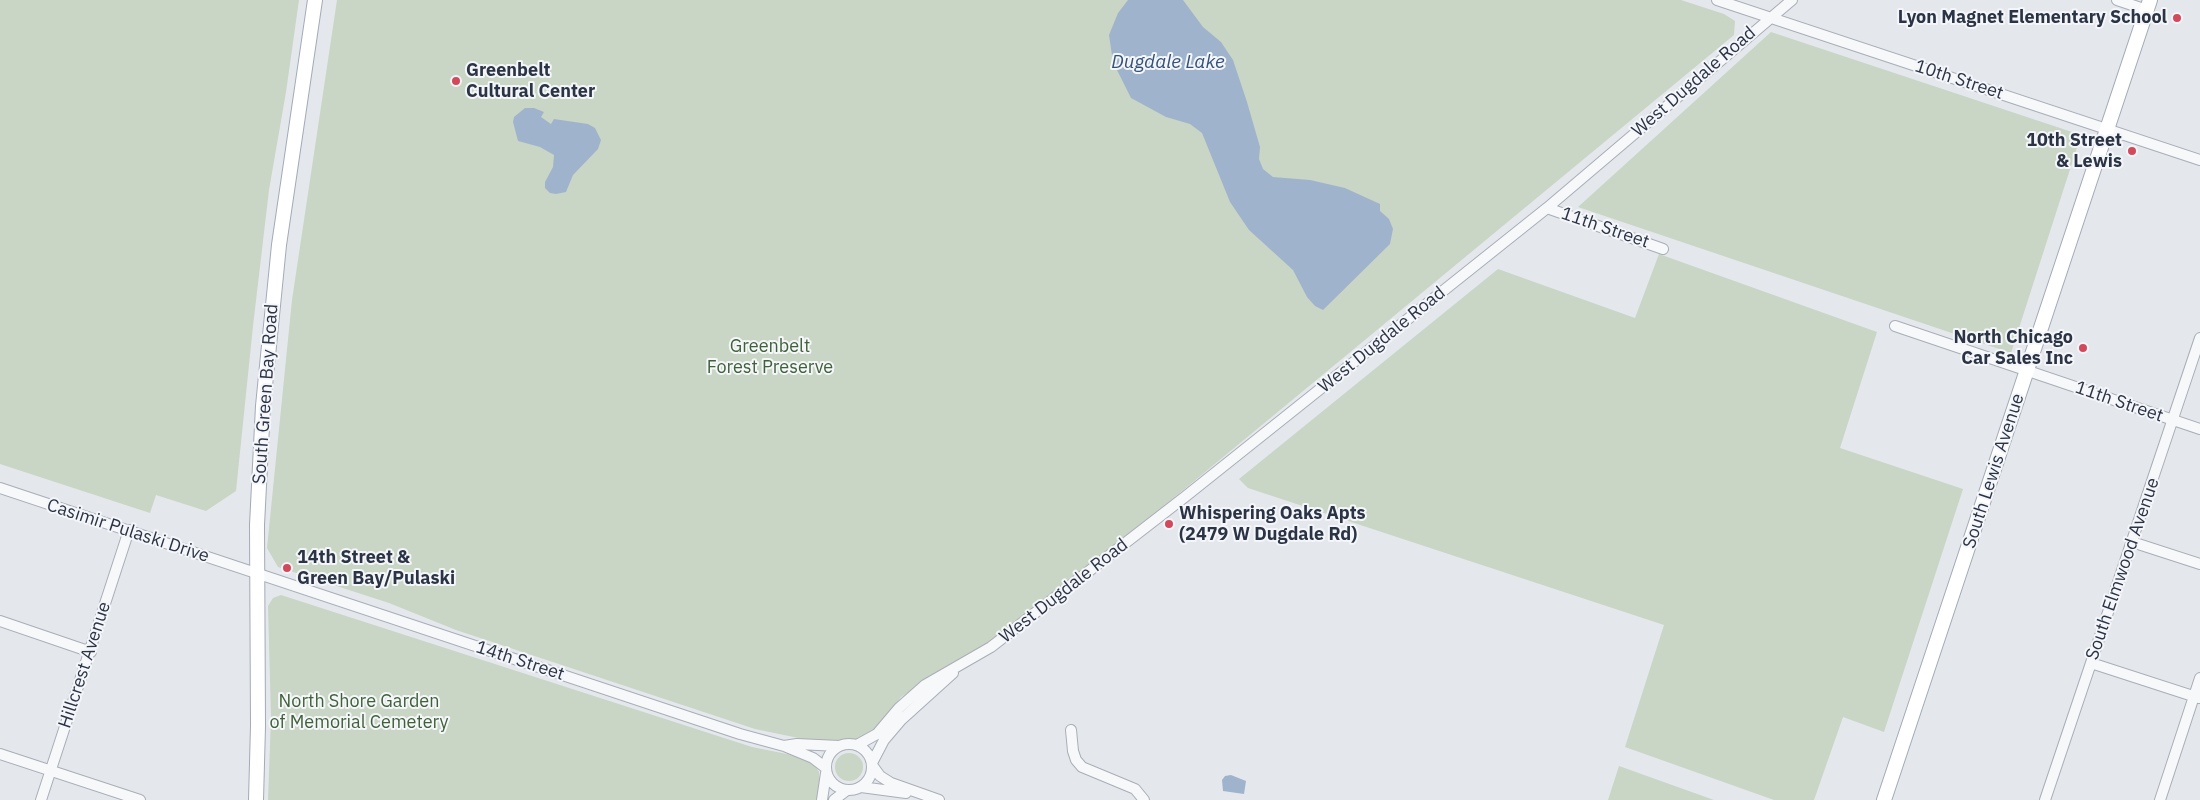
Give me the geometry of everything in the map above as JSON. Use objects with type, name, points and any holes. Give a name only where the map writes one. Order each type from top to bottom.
[{"type":"main road","name":"South Green Bay Road","points":[[256,795],[256,573],[260,440],[268,341],[285,203],[315,0]]},
{"type":"main road","name":"South Lewis Avenue","points":[[1884,800],[2148,5]]},
{"type":"street","name":"10th Street","points":[[1717,0],[2200,160]]},
{"type":"street","name":"West Dugdale Road","points":[[960,666],[992,647],[1118,549],[1547,208],[1792,0]]},
{"type":"street","points":[[2116,0],[2148,5]]},
{"type":"street","name":"11th Street","points":[[1547,208],[1663,248]]},
{"type":"street","name":"11th Street","points":[[1895,326],[2200,429]]},
{"type":"street","name":"South Elmwood Avenue","points":[[2045,800],[2200,338]]},
{"type":"street","name":"Casimir Pulaski Drive","points":[[0,488],[256,573]]},
{"type":"street","name":"Hillcrest Avenue","points":[[41,800],[129,530]]},
{"type":"street","points":[[2132,542],[2200,564]]},
{"type":"street","name":"14th Street","points":[[256,573],[730,731],[784,746],[796,753],[813,758],[826,771]]},
{"type":"street","points":[[0,621],[90,652]]},
{"type":"street","points":[[2091,663],[2197,698]]},
{"type":"street","points":[[822,800],[829,755],[838,746],[856,745],[877,734],[899,708],[925,685],[960,666]]},
{"type":"street","points":[[861,787],[870,778],[872,764],[884,740],[901,720],[960,666]]},
{"type":"street","points":[[2160,800],[2197,698],[2200,678]]},
{"type":"street","points":[[1071,730],[1073,751],[1076,760],[1082,767],[1135,789],[1144,800]]},
{"type":"street","name":"14th Street","points":[[784,746],[797,744],[838,746]]},
{"type":"street","points":[[856,745],[867,753],[872,764],[884,779],[915,793],[939,800]]},
{"type":"street","points":[[0,754],[140,800]]},
{"type":"street","points":[[826,771],[834,785],[847,790]]},
{"type":"street","points":[[834,800],[847,790],[861,787],[915,793]]},
{"type":"green space","points":[[0,0],[299,0],[286,92],[269,190],[236,491],[206,511],[156,495],[150,513],[0,464]]},
{"type":"green space","name":"Greenbelt Forest Preserve","points":[[337,0],[1681,0],[1724,14],[1735,21],[1734,35],[1032,615],[901,697],[875,730],[855,741],[813,741],[755,729],[456,630],[389,603],[278,567],[267,548],[292,300]]},
{"type":"green space","points":[[1771,32],[2081,135],[2011,353],[1578,207]]},
{"type":"green space","points":[[1659,254],[1877,332],[1840,448],[1963,489],[1884,732],[1843,717],[1814,800],[1774,800],[1625,747],[1664,625],[1248,488],[1239,479],[1498,269],[1635,318]]},
{"type":"green space","name":"North Shore Garden of Memorial Cemetery","points":[[281,595],[752,747],[802,757],[814,764],[819,772],[819,800],[268,800],[271,717],[268,606],[273,598]]},
{"type":"green space","points":[[849,753],[859,757],[863,767],[859,777],[849,781],[839,777],[835,767],[839,757]]},
{"type":"green space","points":[[1619,766],[1714,800],[1608,800]]},
{"type":"water","name":"Dugdale Lake","points":[[1128,0],[1183,0],[1203,27],[1221,42],[1233,60],[1247,102],[1260,147],[1259,159],[1263,169],[1273,177],[1310,180],[1345,188],[1380,204],[1380,211],[1389,219],[1393,229],[1390,244],[1323,310],[1315,306],[1307,297],[1293,270],[1249,230],[1230,202],[1202,133],[1190,124],[1166,117],[1131,98],[1113,62],[1109,35],[1118,13]]},
{"type":"water","points":[[525,108],[534,108],[544,112],[541,117],[551,124],[554,119],[588,124],[595,128],[601,140],[598,149],[573,175],[566,192],[550,193],[545,188],[545,182],[553,167],[554,155],[540,147],[518,141],[513,122],[514,117]]},
{"type":"water","points":[[1231,775],[1246,781],[1244,794],[1223,791],[1222,780],[1225,776]]},
{"type":"place","name":"Lyon Magnet Elementary School","points":[[2177,18]]},
{"type":"place","name":"Greenbelt Cultural Center","points":[[456,81]]},
{"type":"place","name":"10th Street & Lewis","points":[[2132,151]]},
{"type":"place","name":"North Chicago Car Sales Inc","points":[[2083,348]]},
{"type":"place","name":"Whispering Oaks Apts (2479 W Dugdale Rd)","points":[[1169,524]]},
{"type":"place","name":"14th Street & Green Bay/Pulaski","points":[[287,568]]}]
